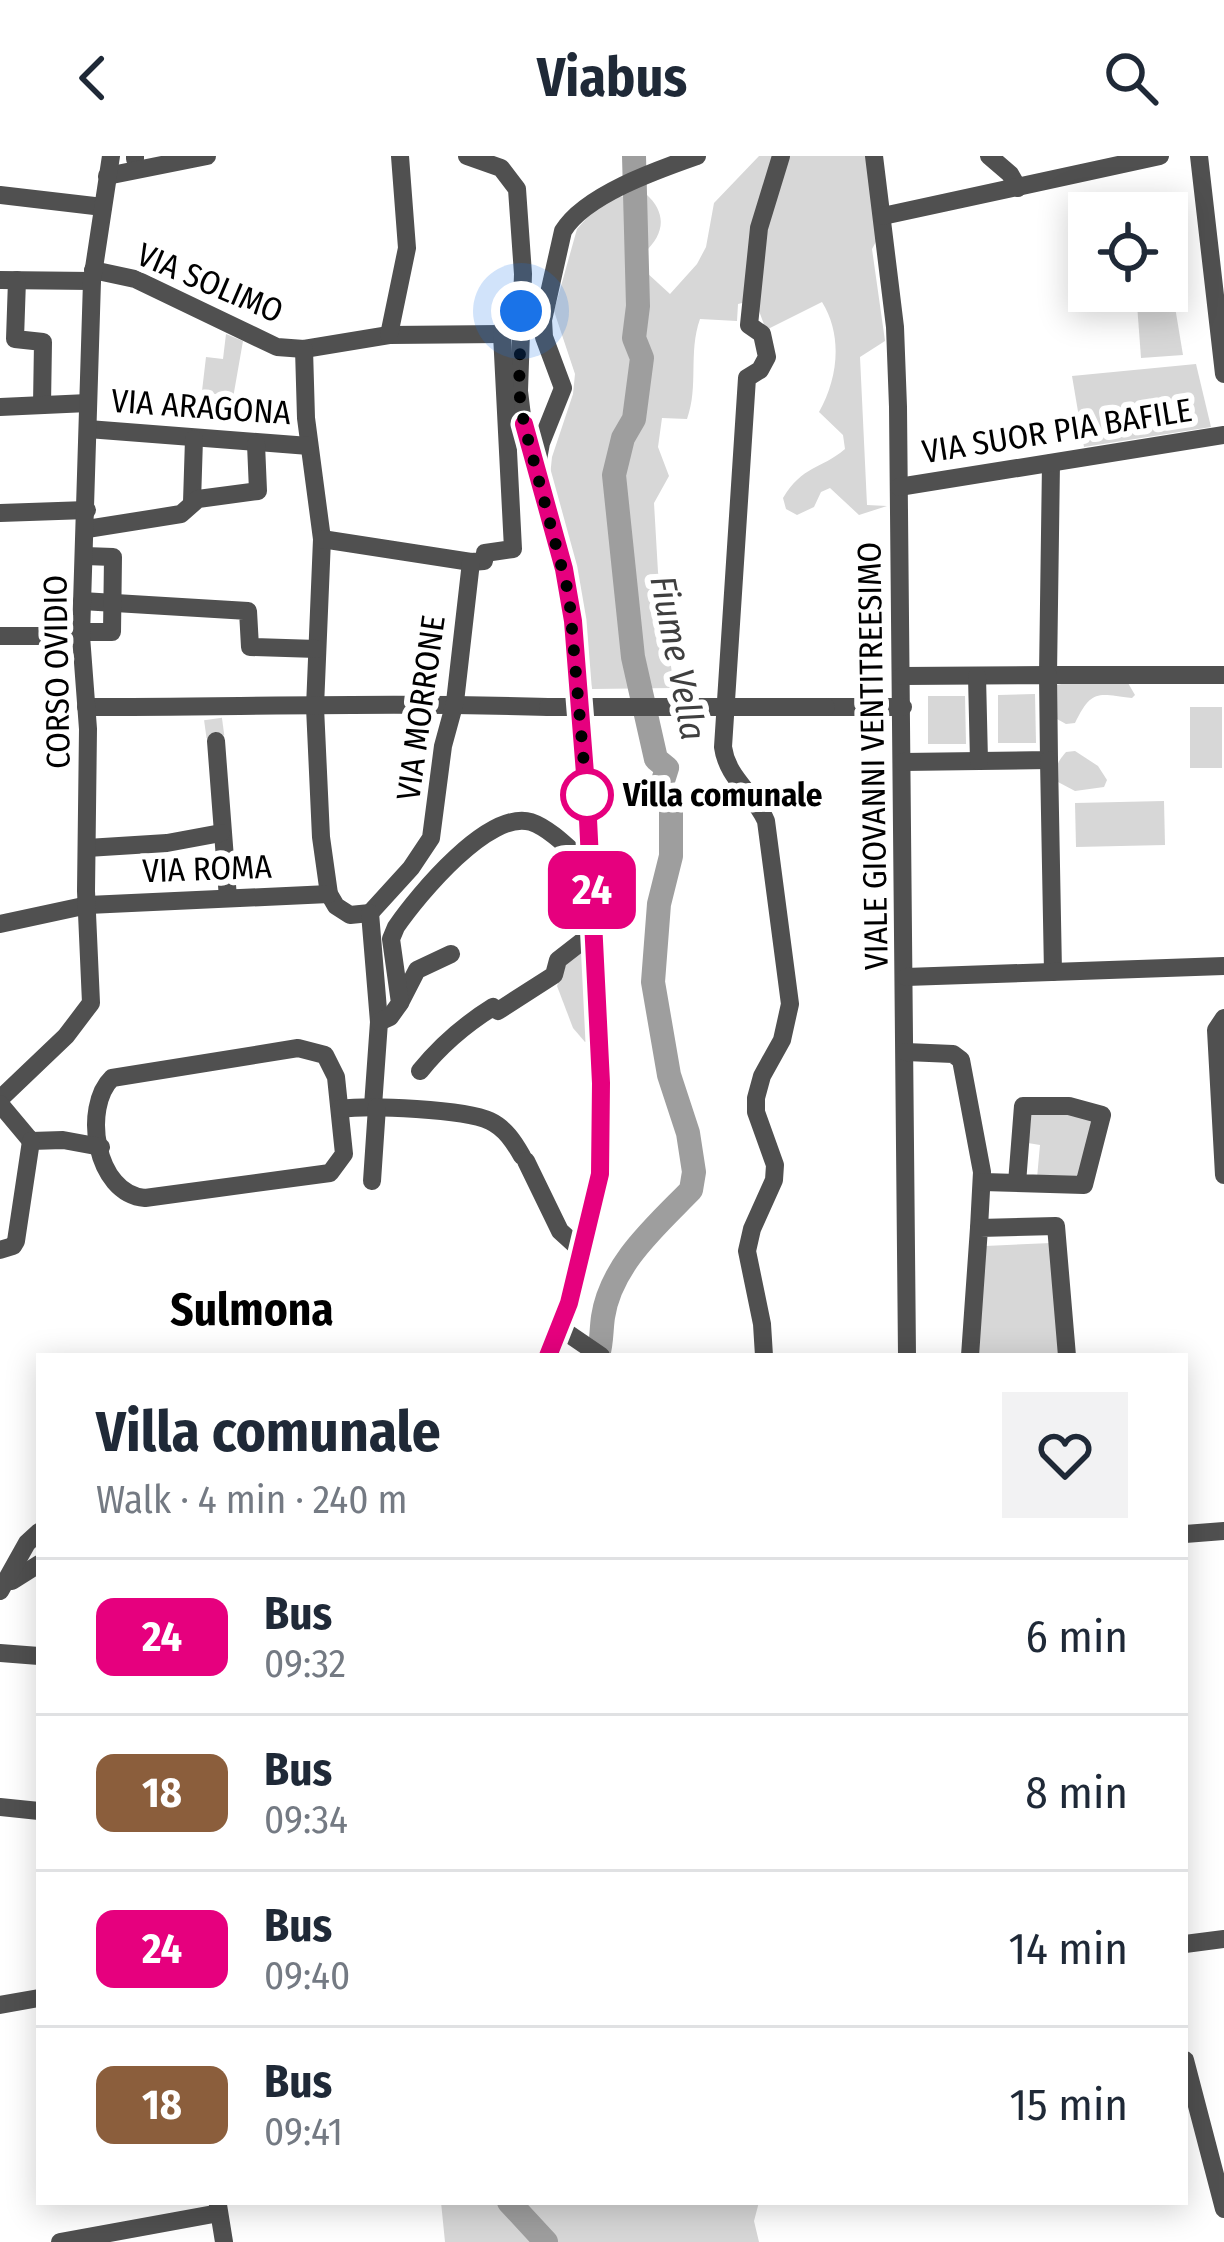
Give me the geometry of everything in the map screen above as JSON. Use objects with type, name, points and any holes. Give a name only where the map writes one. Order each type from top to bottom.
[{"type":"street","points":[[109,166],[207,156]]},
{"type":"street","points":[[389,334],[407,248],[400,156]]},
{"type":"street","points":[[322,539],[478,557],[513,549],[506,469],[519,391],[523,274],[519,199],[504,162],[467,156]]},
{"type":"street","points":[[536,470],[541,443],[563,388],[549,356],[543,320],[556,252],[570,220],[619,188],[697,156]]},
{"type":"street","points":[[764,1353],[747,1251],[774,1180],[773,1153],[756,1112],[756,1098],[788,1022],[786,961],[766,821],[727,767],[723,747],[747,378],[765,364],[768,349],[762,334],[749,325],[754,273],[759,228],[781,156]]},
{"type":"street","name":"VIALE GIOVANNI VENTITREESIMO","points":[[874,156],[895,327],[907,1353]]},
{"type":"street","points":[[989,156],[1018,188]]},
{"type":"street","points":[[883,216],[1160,156]]},
{"type":"street","points":[[1199,156],[1224,374]]},
{"type":"street","name":"CORSO OVIDIO","points":[[0,1101],[87,1011],[93,983],[81,634],[92,276],[109,166]]},
{"type":"street","points":[[0,195],[103,207]]},
{"type":"street","name":"VIA SOLIMO","points":[[9,280],[135,279],[277,347],[304,350]]},
{"type":"street","points":[[9,280],[15,340],[43,342],[41,405]]},
{"type":"street","points":[[506,302],[502,334],[516,425],[536,470],[571,608],[601,1083],[600,1174],[582,1251],[549,1353]]},
{"type":"street","points":[[372,1181],[379,1022],[370,914],[350,915],[329,894],[317,781],[322,539],[309,446],[304,350],[389,334],[502,334]]},
{"type":"street","points":[[0,407],[88,403]]},
{"type":"street","points":[[516,425],[559,403]]},
{"type":"street","name":"VIA ARAGONA","points":[[88,429],[309,446]]},
{"type":"street","name":"VIA SUOR PIA BAFILE","points":[[899,487],[1224,435]]},
{"type":"street","points":[[192,502],[194,439]]},
{"type":"street","points":[[0,513],[87,520],[181,514],[192,502],[258,491],[256,444]]},
{"type":"street","points":[[1051,463],[1048,675],[1053,972]]},
{"type":"street","points":[[0,637],[112,632],[113,557],[85,556]]},
{"type":"street","name":"VIA MORRONE","points":[[370,914],[431,838],[478,557]]},
{"type":"street","points":[[82,601],[248,611],[250,647],[317,649]]},
{"type":"street","points":[[902,676],[1224,675]]},
{"type":"street","points":[[977,676],[979,760]]},
{"type":"street","points":[[86,707],[213,713],[455,702],[548,707],[903,707]]},
{"type":"street","points":[[216,742],[228,898]]},
{"type":"street","points":[[903,762],[1049,760]]},
{"type":"street","points":[[400,1003],[391,939],[396,928],[494,826],[527,820],[591,868]]},
{"type":"street","points":[[87,848],[167,843],[221,833]]},
{"type":"street","name":"VIA ROMA","points":[[0,924],[88,904],[329,894]]},
{"type":"street","points":[[420,1071],[473,1019],[493,1007],[498,1011],[554,975],[558,960],[594,932]]},
{"type":"street","points":[[379,1022],[390,1017],[417,970],[451,954]]},
{"type":"street","points":[[905,976],[1224,966]]},
{"type":"street","points":[[1224,1018],[1216,1030],[1224,1175]]},
{"type":"street","points":[[307,1048],[332,1063],[344,1154],[335,1168],[321,1176],[137,1198],[118,1190],[107,1177],[101,1148],[97,1096],[112,1078],[307,1048]]},
{"type":"street","points":[[906,1052],[953,1054],[961,1060],[983,1182],[970,1353]]},
{"type":"street","points":[[0,1101],[31,1141]]},
{"type":"street","points":[[983,1182],[1084,1185],[1102,1114],[1069,1106],[1023,1106],[1017,1183]]},
{"type":"street","points":[[340,1109],[375,1107],[482,1118],[503,1130],[524,1158],[560,1231],[582,1251]]},
{"type":"street","points":[[31,1141],[101,1148]]},
{"type":"street","points":[[8,1245],[31,1141]]},
{"type":"street","points":[[979,1228],[1056,1226],[1067,1353]]},
{"type":"street","points":[[560,1328],[597,1353]]},
{"type":"street","points":[[1188,1534],[1224,1531]]},
{"type":"street","points":[[0,1592],[36,1535]]},
{"type":"street","points":[[0,1592],[36,1566]]},
{"type":"street","points":[[0,1653],[36,1656]]},
{"type":"street","points":[[0,1808],[36,1811]]},
{"type":"street","points":[[1188,1944],[1224,1939]]},
{"type":"street","points":[[0,2005],[36,1999]]},
{"type":"street","points":[[1188,2071],[1224,2209]]},
{"type":"street","points":[[60,2242],[87,2240],[218,2208],[224,2242]]},
{"type":"shaded area","points":[[759,156],[869,156],[878,238],[872,249],[885,341],[860,357],[867,505],[887,506],[859,515],[830,488],[821,492],[814,507],[797,515],[786,509],[783,498],[798,479],[845,449],[843,435],[819,412],[836,357],[833,329],[822,302],[766,330],[755,300],[738,304],[737,321],[700,319],[687,419],[662,418],[658,447],[669,476],[654,503],[674,688],[592,689],[548,496],[552,457],[575,374],[554,311],[577,229],[592,212],[617,197],[646,194],[658,209],[661,224],[644,253],[646,272],[670,294],[706,247],[714,203]]},
{"type":"shaded area","points":[[1138,312],[1176,312],[1183,355],[1141,358]]},
{"type":"shaded area","points":[[226,334],[243,341],[233,398],[202,391],[206,357],[223,359]]},
{"type":"shaded area","points":[[1196,364],[1211,427],[1084,447],[1072,376]]},
{"type":"shaded area","points":[[1128,683],[1135,695],[1097,696],[1075,723],[1066,724],[1057,719],[1056,685]]},
{"type":"shaded area","points":[[1035,694],[1036,743],[998,743],[998,695]]},
{"type":"shaded area","points":[[928,696],[965,696],[966,744],[928,744]]},
{"type":"shaded area","points":[[1190,707],[1222,707],[1222,768],[1190,768]]},
{"type":"shaded area","points":[[1075,751],[1098,766],[1107,780],[1104,787],[1075,791],[1058,782],[1058,762],[1066,752]]},
{"type":"shaded area","points":[[1164,801],[1165,845],[1076,847],[1075,803]]},
{"type":"shaded area","points":[[582,950],[589,966],[590,1040],[585,1042],[573,1028],[557,986],[566,965]]},
{"type":"shaded area","points":[[1068,1113],[1094,1120],[1080,1181],[1037,1178],[1040,1145],[1028,1143],[1030,1114]]},
{"type":"shaded area","points":[[1051,1243],[1060,1353],[977,1353],[985,1246]]},
{"type":"shaded area","points":[[441,2205],[758,2205],[754,2221],[759,2242],[445,2242]]},
{"type":"waterway","name":"Fiume Vella","points":[[599,1353],[615,1280],[637,1247],[691,1190],[694,1172],[688,1133],[669,1075],[653,982],[659,904],[671,856],[671,807],[662,784],[667,768],[656,759],[633,657],[614,475],[623,438],[634,419],[642,358],[634,338],[638,306],[634,156]]},
{"type":"waterway","name":"Fiume Vella","points":[[512,2205],[546,2242]]},
{"type":"tunnel","points":[[213,719],[216,741]]},
{"type":"bus line","name":"24","points":[[524,424],[564,569],[573,621],[601,1083],[600,1174],[569,1303],[549,1353]]},
{"type":"place","name":"Villa comunale","points":[[587,795]]},
{"type":"district","name":"Sulmona","points":[[252,1310]]},
{"type":"route","points":[[521,311],[519,391],[569,595],[587,799],[587,795]]}]
